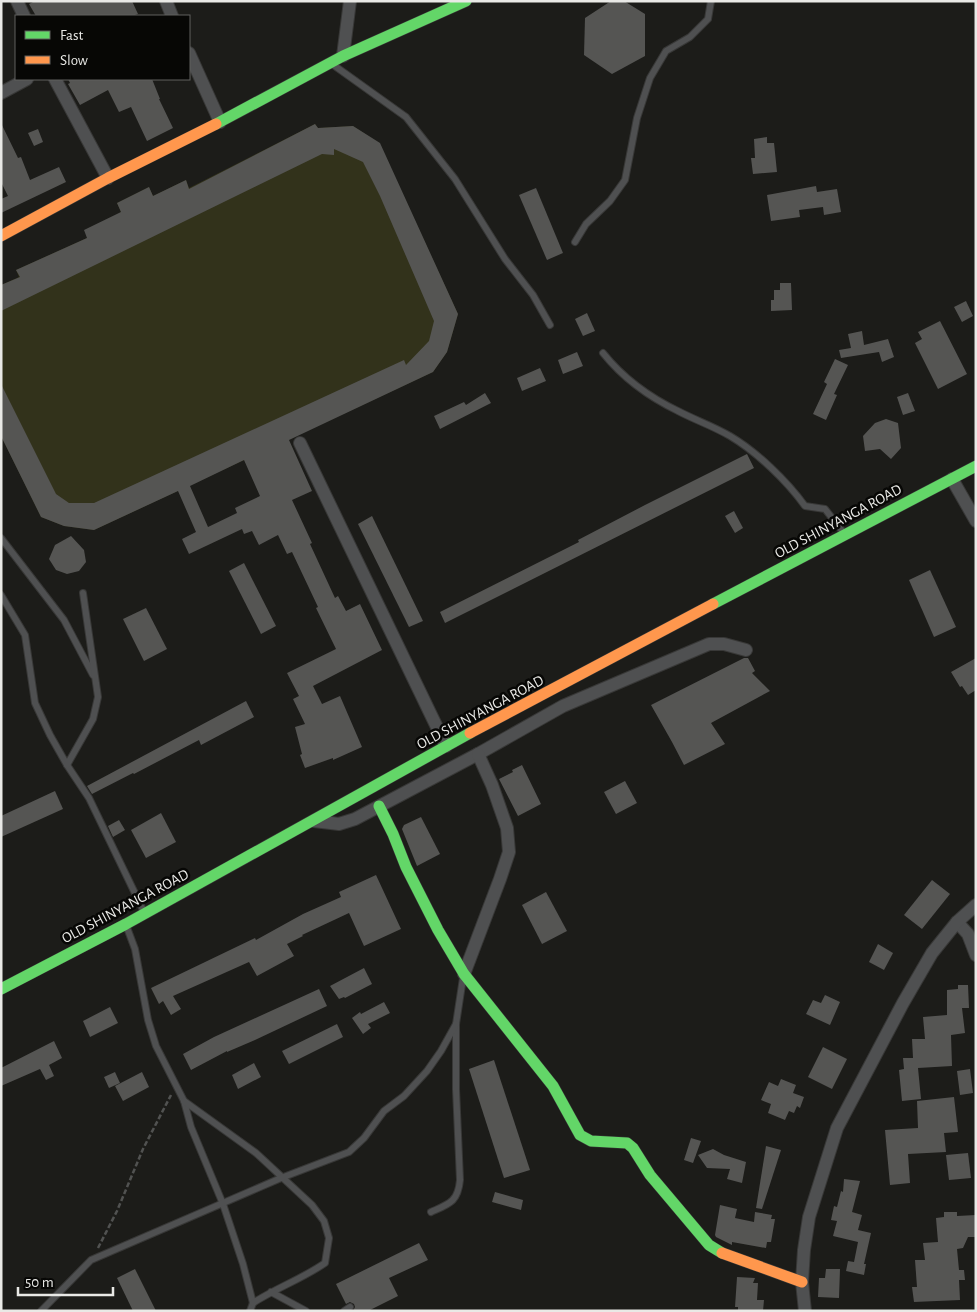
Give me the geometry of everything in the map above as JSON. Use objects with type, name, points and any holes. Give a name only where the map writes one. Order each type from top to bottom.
[{"type":"street","points":[[17,1],[24,15]]},
{"type":"street","points":[[166,1],[172,15]]},
{"type":"street","points":[[343,56],[350,1]]},
{"type":"street","points":[[1,236],[343,56],[466,1]]},
{"type":"street","points":[[190,55],[220,122]]},
{"type":"street","points":[[1,93],[25,80]]},
{"type":"street","points":[[56,80],[108,178]]},
{"type":"street","points":[[300,443],[446,746]]},
{"type":"street","name":"OLD SHINYANGA ROAD","points":[[1,989],[126,924],[446,746],[844,534],[976,466]]},
{"type":"street","points":[[952,479],[972,507],[976,521]]},
{"type":"street","points":[[314,821],[339,824],[355,819],[478,754],[562,706],[709,644],[724,644],[746,650]]},
{"type":"street","points":[[464,974],[498,887],[509,852],[507,828],[492,785],[478,754]]},
{"type":"street","points":[[379,806],[414,883],[438,930],[464,974],[553,1086],[580,1135],[591,1141],[627,1143],[633,1148],[664,1193],[709,1245],[725,1254],[802,1282]]},
{"type":"street","points":[[805,1311],[802,1282],[809,1217],[837,1128],[903,1003],[932,953],[957,922],[976,905]]},
{"type":"street","points":[[957,922],[968,934],[976,955]]},
{"type":"lane","points":[[575,242],[586,224],[610,202],[625,180],[637,118],[650,78],[666,51],[690,37],[708,19],[711,1]]},
{"type":"lane","points":[[331,63],[406,117],[455,179],[505,259],[534,295],[550,326]]},
{"type":"lane","points":[[603,353],[617,370],[655,398],[736,441],[785,481],[805,506],[825,510],[844,534]]},
{"type":"lane","points":[[1,538],[64,620],[95,678]]},
{"type":"lane","points":[[67,764],[93,719],[98,697],[83,593]]},
{"type":"lane","points":[[1,595],[25,635],[36,703],[50,734],[89,798],[144,913]]},
{"type":"lane","points":[[126,924],[135,948],[148,1020],[156,1046],[184,1101],[191,1127],[223,1204],[243,1264],[253,1303],[250,1311]]},
{"type":"lane","points":[[430,1212],[452,1202],[459,1191],[456,1024],[464,974]]},
{"type":"lane","points":[[40,1311],[91,1260],[281,1178],[349,1152],[364,1138],[384,1111],[404,1096],[427,1071],[456,1024]]},
{"type":"lane","points":[[184,1101],[256,1153],[312,1205],[324,1221],[329,1238],[325,1263],[309,1274],[253,1303]]},
{"type":"lane","points":[[271,1292],[306,1311]]},
{"type":"path","points":[[91,1260],[117,1210],[143,1148],[176,1085]]},
{"type":"shaded area","points":[[315,124],[318,128],[353,126],[379,143],[458,314],[447,352],[433,372],[94,530],[64,526],[41,517],[1,436],[1,285],[19,277],[16,270],[87,238],[121,212],[117,203],[149,187],[153,196],[186,180],[189,188]]},
{"type":"building","points":[[35,1],[132,1],[138,14],[35,15],[29,4]]},
{"type":"building","points":[[611,1],[624,1],[645,14],[645,56],[612,74],[584,55],[585,18]]},
{"type":"building","points":[[68,80],[152,80],[173,128],[147,141],[131,107],[119,112],[108,90],[80,105],[68,84],[70,83]]},
{"type":"building","points":[[1,123],[18,158],[21,157],[30,180],[59,167],[66,182],[1,213],[1,199],[8,196],[1,182]]},
{"type":"building","points":[[315,124],[318,128],[353,126],[380,143],[458,314],[447,352],[433,372],[289,440],[312,491],[292,500],[312,543],[310,544],[335,598],[338,596],[346,611],[360,604],[382,650],[313,686],[322,704],[340,696],[362,747],[333,760],[333,758],[305,768],[300,755],[302,754],[295,727],[305,724],[293,699],[299,696],[287,673],[336,649],[292,552],[287,554],[278,535],[259,545],[252,531],[244,534],[242,529],[189,554],[182,539],[196,532],[178,491],[94,530],[64,526],[41,517],[1,436],[1,384],[56,494],[69,503],[94,503],[404,360],[406,365],[429,341],[434,321],[380,196],[363,162],[334,149],[334,155],[322,154],[1,311],[1,285],[20,277],[16,270],[87,238],[84,230],[121,212],[117,203],[149,187],[153,196],[186,180],[189,189]],"holes":[[[244,460],[260,496],[235,508],[237,513],[208,527],[190,486]]]},
{"type":"building","points":[[38,129],[43,142],[34,146],[28,133]]},
{"type":"building","points":[[767,137],[767,143],[774,143],[777,172],[753,174],[751,158],[755,158],[754,139]]},
{"type":"building","points":[[816,186],[817,192],[837,189],[841,212],[824,215],[823,207],[799,210],[800,217],[771,221],[767,195]]},
{"type":"building","points":[[536,188],[563,253],[547,260],[519,195]]},
{"type":"building","points":[[780,283],[791,283],[792,310],[771,311],[771,300],[774,300],[774,290],[780,290]]},
{"type":"building","points":[[966,301],[973,316],[962,322],[954,307]]},
{"type":"building","points":[[587,313],[595,331],[583,336],[575,319]]},
{"type":"building","points":[[940,321],[967,374],[938,389],[915,343],[922,339],[918,332]]},
{"type":"building","points":[[862,331],[864,345],[888,339],[894,357],[882,362],[879,352],[841,358],[839,350],[851,348],[848,334]]},
{"type":"building","points":[[577,352],[583,366],[563,374],[558,360]]},
{"type":"building","points":[[835,359],[848,365],[834,394],[837,395],[826,420],[813,414],[827,384],[824,382]]},
{"type":"building","points":[[540,368],[546,381],[522,391],[517,378]]},
{"type":"building","points":[[485,393],[491,403],[440,429],[434,416],[464,402],[466,405]]},
{"type":"building","points":[[908,393],[915,411],[903,415],[897,397]]},
{"type":"building","points":[[886,419],[898,423],[901,448],[891,459],[880,449],[865,451],[863,436],[875,423]]},
{"type":"building","points":[[747,454],[754,468],[445,623],[440,612]]},
{"type":"building","points":[[734,511],[743,528],[735,533],[725,516]]},
{"type":"building","points":[[372,516],[423,621],[409,627],[358,524]]},
{"type":"building","points":[[71,536],[84,550],[86,562],[79,571],[67,574],[56,570],[49,559],[55,545]]},
{"type":"building","points":[[244,563],[276,626],[261,634],[229,571]]},
{"type":"building","points":[[930,570],[956,627],[934,637],[909,580]]},
{"type":"building","points":[[146,608],[167,649],[144,661],[123,619]]},
{"type":"building","points":[[744,658],[748,658],[755,671],[752,673],[770,691],[711,723],[725,744],[684,765],[651,705]]},
{"type":"building","points":[[976,658],[976,690],[968,695],[962,686],[960,687],[951,672]]},
{"type":"building","points":[[246,701],[254,717],[201,745],[199,740],[92,794],[87,786]]},
{"type":"building","points":[[522,765],[541,804],[518,816],[499,779]]},
{"type":"building","points":[[625,781],[637,803],[616,814],[604,792]]},
{"type":"building","points":[[55,791],[63,809],[1,837],[1,816]]},
{"type":"building","points":[[161,813],[176,842],[146,858],[131,830]]},
{"type":"building","points":[[421,817],[440,854],[417,866],[402,829],[404,825]]},
{"type":"building","points":[[119,820],[125,830],[113,837],[108,826]]},
{"type":"building","points":[[376,875],[401,929],[364,946],[349,913],[287,944],[294,956],[257,976],[249,962],[173,996],[181,1009],[171,1015],[163,1001],[159,1004],[151,988],[255,938],[256,940],[303,914],[341,897],[339,892]]},
{"type":"building","points":[[932,880],[950,894],[922,929],[904,915]]},
{"type":"building","points":[[546,892],[567,931],[542,944],[522,905]]},
{"type":"building","points":[[878,944],[893,953],[884,970],[869,962]]},
{"type":"building","points":[[364,968],[372,984],[345,998],[339,999],[330,986]]},
{"type":"building","points":[[958,985],[968,985],[969,1008],[962,1008],[965,1033],[951,1035],[952,1066],[918,1068],[921,1099],[902,1101],[899,1070],[904,1069],[903,1058],[913,1058],[912,1039],[925,1039],[923,1017],[947,1015],[947,990],[958,989]]},
{"type":"building","points":[[319,989],[327,1006],[227,1051],[191,1070],[183,1054],[214,1037]]},
{"type":"building","points":[[825,995],[840,1002],[830,1025],[806,1014],[813,1000],[821,1003]]},
{"type":"building","points":[[384,1002],[390,1013],[368,1024],[371,1028],[363,1034],[352,1018],[360,1012],[361,1014]]},
{"type":"building","points":[[110,1007],[118,1023],[90,1037],[83,1021]]},
{"type":"building","points":[[337,1024],[343,1037],[289,1064],[282,1051]]},
{"type":"building","points":[[54,1041],[62,1058],[49,1065],[54,1076],[46,1080],[40,1069],[1,1086],[1,1068]]},
{"type":"building","points":[[823,1047],[847,1059],[832,1089],[808,1077]]},
{"type":"building","points":[[494,1060],[530,1170],[504,1178],[469,1069]]},
{"type":"building","points":[[254,1063],[261,1077],[238,1089],[232,1075]]},
{"type":"building","points":[[970,1069],[973,1093],[960,1095],[957,1071]]},
{"type":"building","points":[[115,1072],[120,1083],[109,1088],[104,1077]]},
{"type":"building","points":[[142,1072],[149,1087],[123,1101],[115,1086]]},
{"type":"building","points":[[781,1079],[796,1085],[793,1093],[804,1097],[800,1108],[797,1106],[794,1113],[789,1111],[785,1120],[768,1113],[771,1104],[761,1100],[769,1082],[778,1086]]},
{"type":"building","points":[[954,1097],[958,1132],[944,1133],[946,1152],[908,1154],[910,1183],[890,1185],[885,1130],[918,1128],[917,1101]]},
{"type":"building","points":[[691,1138],[701,1141],[693,1163],[684,1160]]},
{"type":"building","points":[[766,1146],[781,1150],[762,1209],[756,1208]]},
{"type":"building","points":[[713,1149],[724,1155],[746,1162],[742,1183],[727,1179],[730,1169],[707,1168],[698,1155]]},
{"type":"building","points":[[968,1153],[971,1178],[949,1180],[946,1155]]},
{"type":"building","points":[[844,1179],[860,1181],[852,1212],[862,1215],[858,1230],[871,1233],[864,1264],[866,1264],[864,1275],[846,1271],[848,1261],[854,1262],[858,1242],[833,1236],[837,1221],[831,1220],[834,1206],[837,1207],[841,1191],[843,1192]]},
{"type":"building","points":[[495,1192],[523,1200],[521,1210],[492,1202]]},
{"type":"building","points":[[720,1205],[737,1209],[735,1218],[754,1222],[755,1212],[772,1215],[771,1219],[775,1219],[771,1242],[767,1242],[766,1248],[732,1242],[732,1245],[716,1237]]},
{"type":"building","points":[[944,1212],[957,1212],[957,1216],[976,1215],[976,1237],[968,1237],[963,1248],[957,1249],[959,1270],[964,1270],[965,1280],[959,1280],[960,1300],[914,1302],[912,1287],[917,1287],[915,1260],[925,1260],[923,1243],[938,1242],[936,1218],[944,1217]]},
{"type":"building","points":[[419,1243],[428,1260],[389,1278],[398,1296],[368,1311],[353,1311],[354,1304],[350,1302],[346,1304],[336,1284]]},
{"type":"building","points":[[135,1269],[156,1311],[133,1311],[117,1278]]},
{"type":"building","points":[[826,1269],[840,1269],[839,1298],[818,1297],[819,1278],[825,1278]]},
{"type":"building","points":[[737,1277],[755,1278],[753,1283],[758,1283],[757,1300],[764,1300],[763,1311],[738,1311],[738,1307],[735,1307]]},
{"type":"traffic: fast","points":[[216,124],[343,56],[466,1]]},
{"type":"traffic: fast","points":[[713,604],[976,466]]},
{"type":"traffic: fast","points":[[1,989],[126,924],[470,733]]},
{"type":"traffic: fast","points":[[379,806],[406,867],[438,930],[464,974],[553,1086],[580,1135],[591,1141],[627,1143],[633,1148],[650,1175],[709,1245],[722,1253]]},
{"type":"traffic: slow","points":[[1,236],[108,178],[216,124]]},
{"type":"traffic: slow","points":[[470,733],[713,604]]},
{"type":"traffic: slow","points":[[722,1253],[802,1282]]}]
